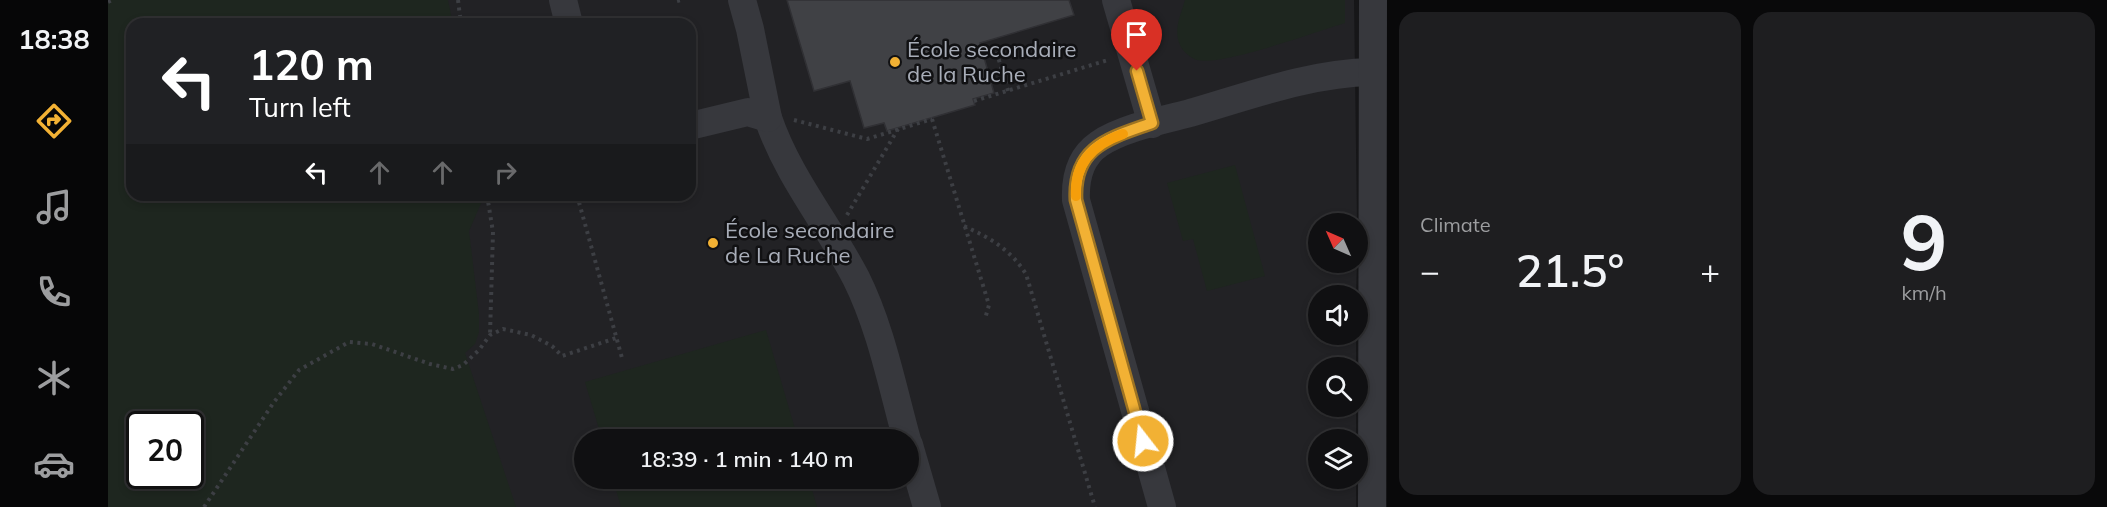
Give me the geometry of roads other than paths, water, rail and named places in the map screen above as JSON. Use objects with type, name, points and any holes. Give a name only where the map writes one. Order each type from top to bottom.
[{"type":"street","points":[[563,0],[568,18]]},
{"type":"street","points":[[742,0],[768,120],[784,159],[849,265],[869,306],[905,429]]},
{"type":"street","points":[[1116,0],[1152,123]]},
{"type":"street","points":[[1372,507],[1373,0]]},
{"type":"street","points":[[1162,507],[1076,200],[1076,188],[1082,163],[1100,144],[1152,123],[1311,79],[1372,72]]},
{"type":"street","points":[[696,125],[748,112],[768,120]]},
{"type":"street","points":[[919,479],[927,507]]},
{"type":"place","name":"École secondaire de la Ruche","points":[[895,62]]},
{"type":"place","name":"École secondaire de La Ruche","points":[[713,243]]}]
